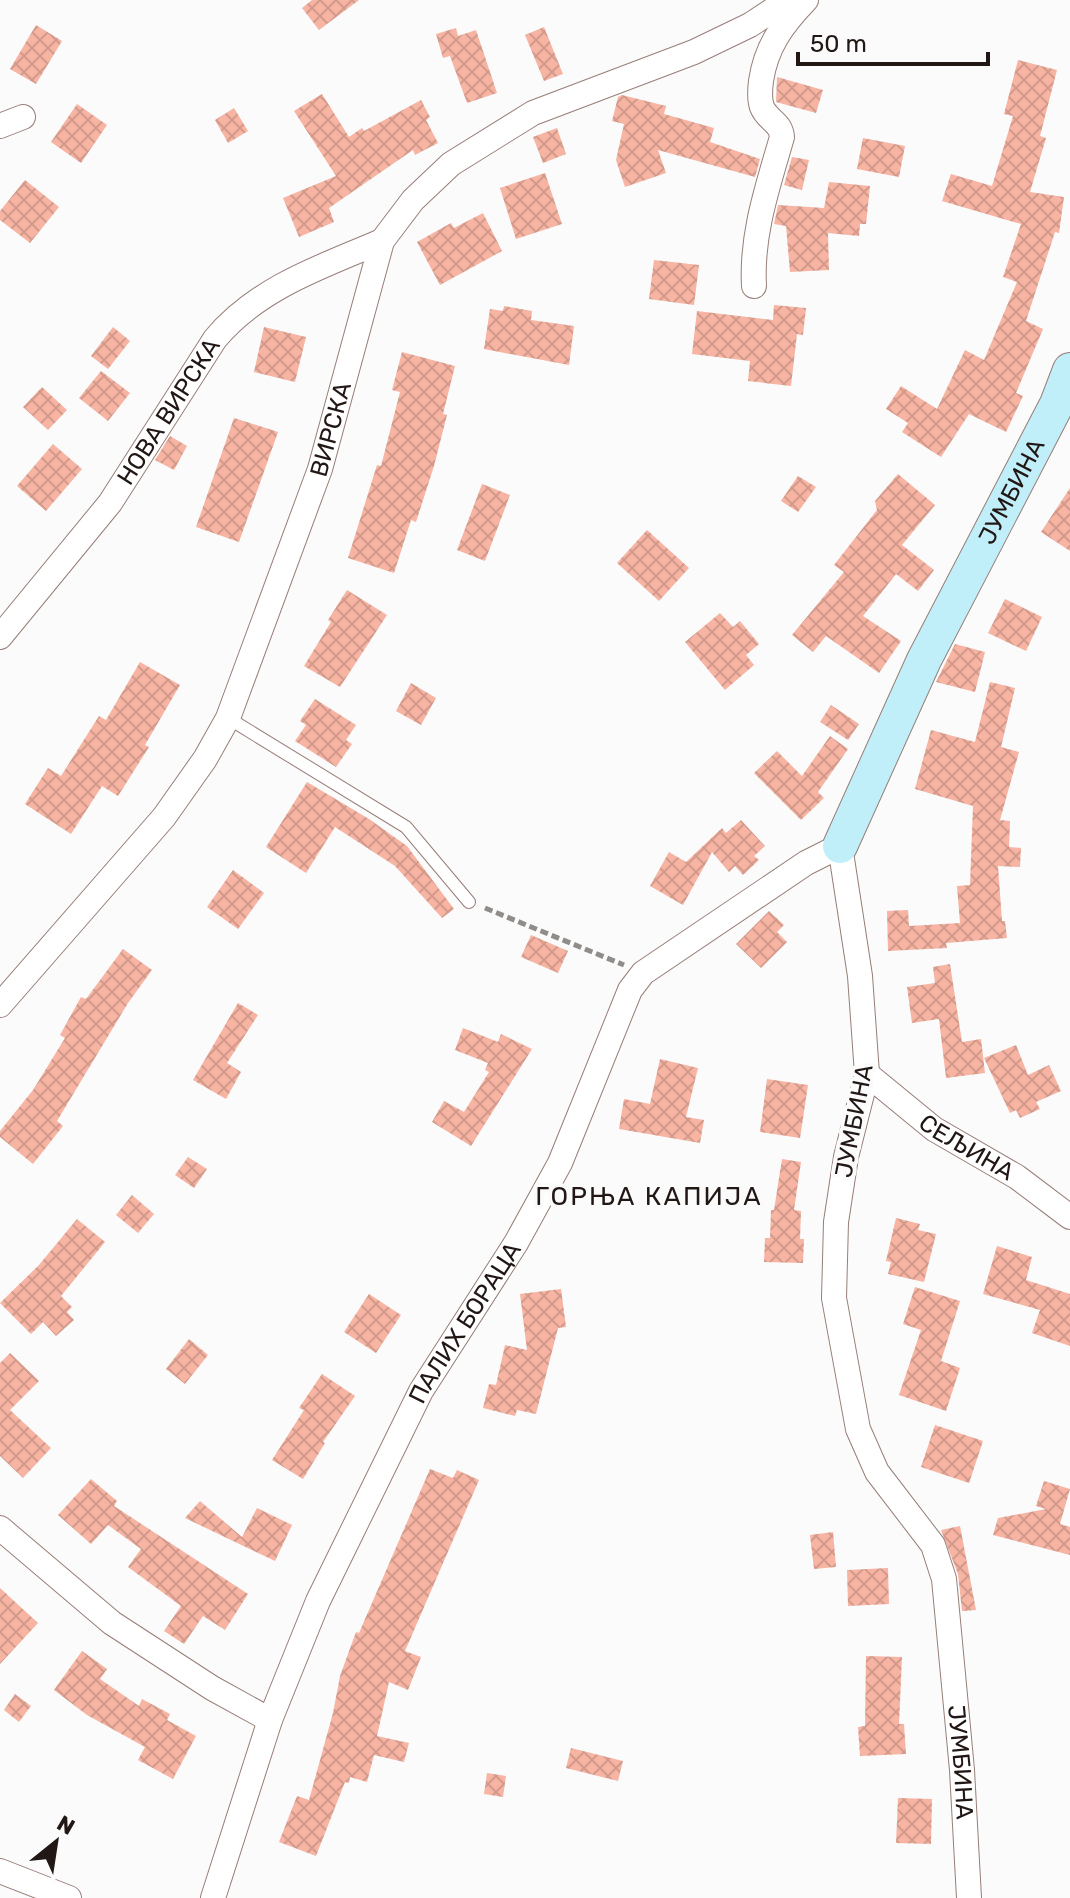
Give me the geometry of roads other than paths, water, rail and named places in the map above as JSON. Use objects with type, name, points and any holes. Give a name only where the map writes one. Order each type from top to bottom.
[{"type":"street","name":"ВИРСКА","points":[[0,1005],[164,817],[205,759],[228,718],[320,469],[382,241],[413,200],[451,164],[523,119],[694,52],[750,25],[788,0]]},
{"type":"street","points":[[754,286],[759,218],[782,137],[778,124],[760,104],[763,65],[773,38],[806,0]]},
{"type":"street","points":[[0,126],[23,117]]},
{"type":"street","name":"НОВА ВИРСКА","points":[[0,637],[110,503],[215,339],[231,320],[249,305],[294,279],[382,241]]},
{"type":"street","name":"ЈУМБИНА","points":[[969,1898],[962,1770],[944,1579],[933,1545],[877,1472],[858,1429],[834,1298],[836,1222],[846,1157],[867,1074],[860,976],[840,846],[906,697],[1057,404],[1070,370]]},
{"type":"street","name":"ПАЛИХ БОРАЦА","points":[[213,1898],[270,1720],[318,1601],[421,1391],[516,1243],[560,1163],[630,990],[643,973],[806,863],[840,846]]},
{"type":"street","name":"СЕЉИНА","points":[[867,1074],[934,1129],[1017,1177],[1070,1217]]},
{"type":"street","points":[[0,1528],[112,1623],[212,1688],[270,1720]]},
{"type":"street","points":[[0,1871],[69,1898]]},
{"type":"lane","points":[[228,718],[406,827],[469,902]]},
{"type":"district","name":"ГОРЊА КАПИЈА","points":[[649,1196]]}]
